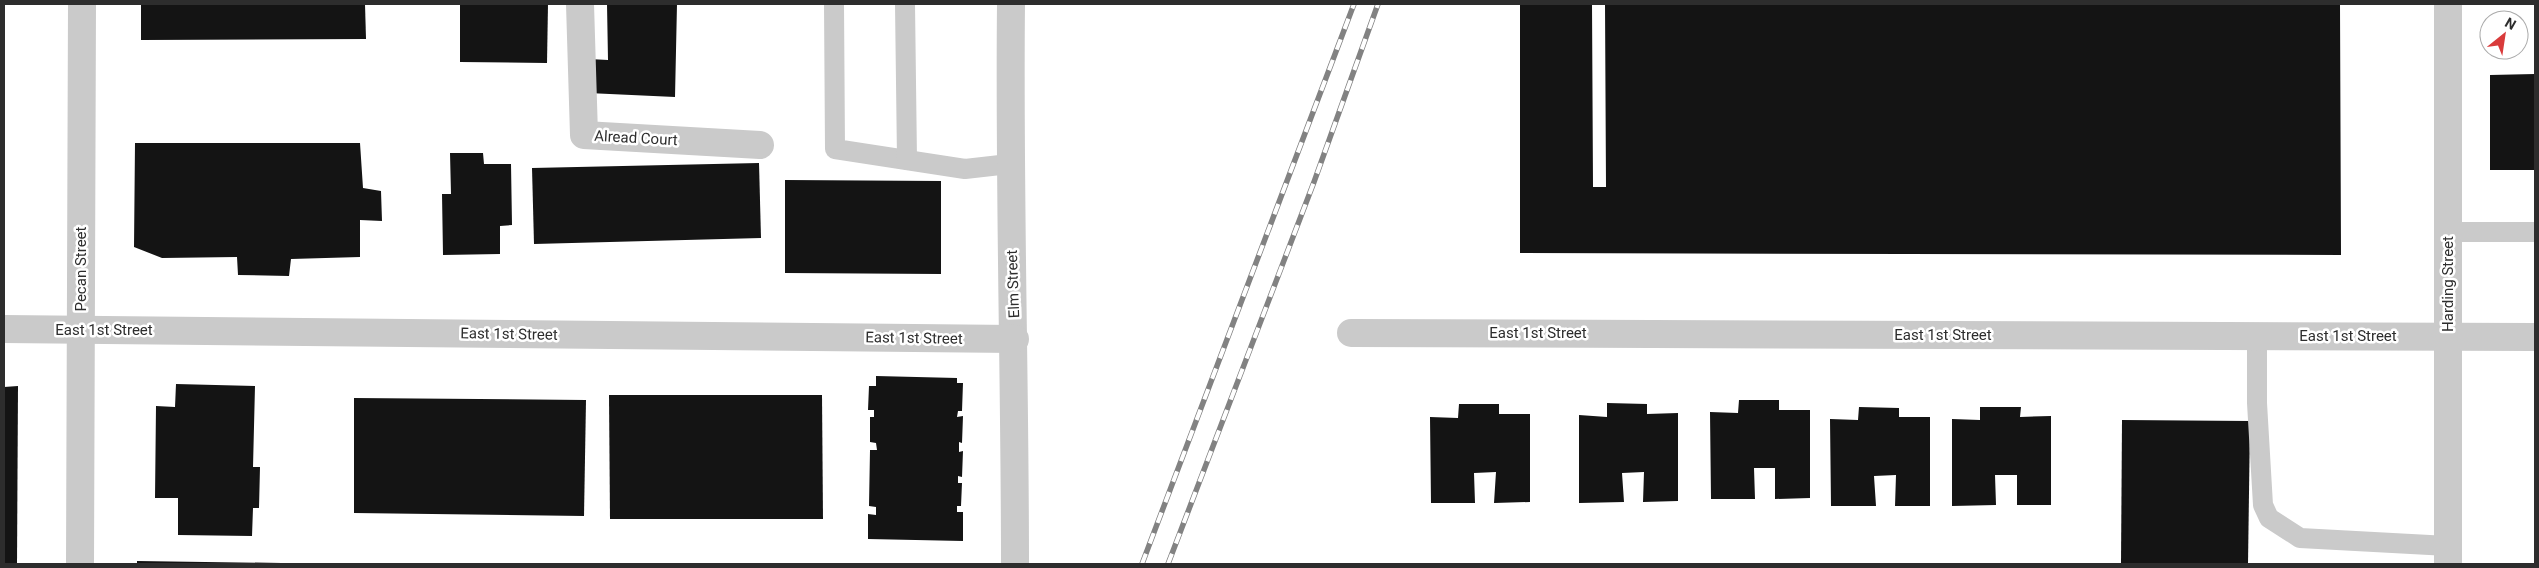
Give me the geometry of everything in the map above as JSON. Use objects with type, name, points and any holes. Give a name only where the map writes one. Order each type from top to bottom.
[{"type":"street","name":"Pecan Street","points":[[80,564],[82,4]]},
{"type":"street","name":"Alread Court","points":[[580,4],[584,135],[760,145]]},
{"type":"street","name":"Elm Street","points":[[1011,4],[1010,164],[1014,339],[1015,564]]},
{"type":"street","name":"Harding Street","points":[[2448,4],[2448,555]]},
{"type":"street","name":"East 1st Street","points":[[4,329],[1014,339]]},
{"type":"street","name":"East 1st Street","points":[[1350,333],[2535,337]]},
{"type":"lane","points":[[834,4],[835,149],[965,169],[1010,164]]},
{"type":"lane","points":[[905,4],[907,160]]},
{"type":"lane","points":[[2448,232],[2535,232]]},
{"type":"lane","points":[[2256,336],[2257,403],[2263,505],[2269,518],[2300,538],[2448,555]]},
{"type":"building","points":[[141,4],[365,4],[366,39],[141,40]]},
{"type":"building","points":[[460,4],[548,4],[547,63],[460,62]]},
{"type":"building","points":[[607,4],[677,4],[675,97],[588,93],[589,59],[608,60]]},
{"type":"building","points":[[1520,4],[1592,4],[1593,187],[1606,187],[1605,4],[2340,4],[2341,255],[1520,253]]},
{"type":"building","points":[[2535,74],[2535,170],[2490,170],[2490,75]]},
{"type":"building","points":[[135,143],[360,143],[363,188],[381,191],[382,221],[360,220],[360,257],[291,259],[289,276],[238,275],[237,257],[162,258],[134,247]]},
{"type":"building","points":[[450,153],[483,153],[484,164],[511,164],[512,225],[500,226],[500,254],[443,255],[442,194],[451,194]]},
{"type":"building","points":[[759,163],[761,238],[534,244],[532,168]]},
{"type":"building","points":[[785,180],[941,181],[941,274],[785,273]]},
{"type":"building","points":[[876,376],[957,378],[957,383],[963,383],[962,411],[958,411],[957,417],[963,416],[962,443],[959,442],[959,452],[963,451],[962,477],[958,476],[958,483],[962,483],[961,506],[957,506],[957,512],[963,512],[963,541],[868,539],[868,514],[876,515],[876,507],[869,506],[870,450],[877,450],[876,443],[870,442],[870,417],[874,417],[874,410],[868,410],[869,386],[876,386]]},
{"type":"building","points":[[176,384],[255,386],[253,467],[260,467],[259,508],[253,508],[252,536],[178,535],[178,498],[155,498],[156,406],[175,407]]},
{"type":"building","points":[[18,386],[17,564],[4,564],[4,387]]},
{"type":"building","points":[[609,395],[822,395],[823,519],[610,519]]},
{"type":"building","points":[[354,398],[586,400],[584,516],[354,513]]},
{"type":"building","points":[[1739,400],[1779,400],[1779,410],[1810,410],[1810,498],[1775,499],[1775,468],[1754,468],[1755,499],[1711,499],[1710,412],[1738,413]]},
{"type":"building","points":[[1607,403],[1647,404],[1647,414],[1678,413],[1678,501],[1643,502],[1644,472],[1622,473],[1624,502],[1579,503],[1579,415],[1607,417]]},
{"type":"building","points":[[1459,404],[1499,404],[1499,414],[1530,414],[1530,502],[1494,503],[1496,472],[1474,473],[1475,503],[1431,503],[1430,417],[1458,418]]},
{"type":"building","points":[[1859,407],[1899,408],[1899,417],[1930,417],[1930,506],[1895,506],[1896,475],[1874,476],[1876,506],[1831,506],[1830,419],[1858,420]]},
{"type":"building","points":[[1980,407],[2021,407],[2020,417],[2051,416],[2051,505],[2017,505],[2017,475],[1995,475],[1996,505],[1952,506],[1952,419],[1980,420]]},
{"type":"building","points":[[2122,420],[2250,421],[2248,564],[2121,564]]},
{"type":"building","points":[[137,561],[282,563],[282,564],[137,564]]},
{"type":"railway","points":[[1142,564],[1354,4]]},
{"type":"railway","points":[[1168,564],[1314,182],[1378,4]]}]
